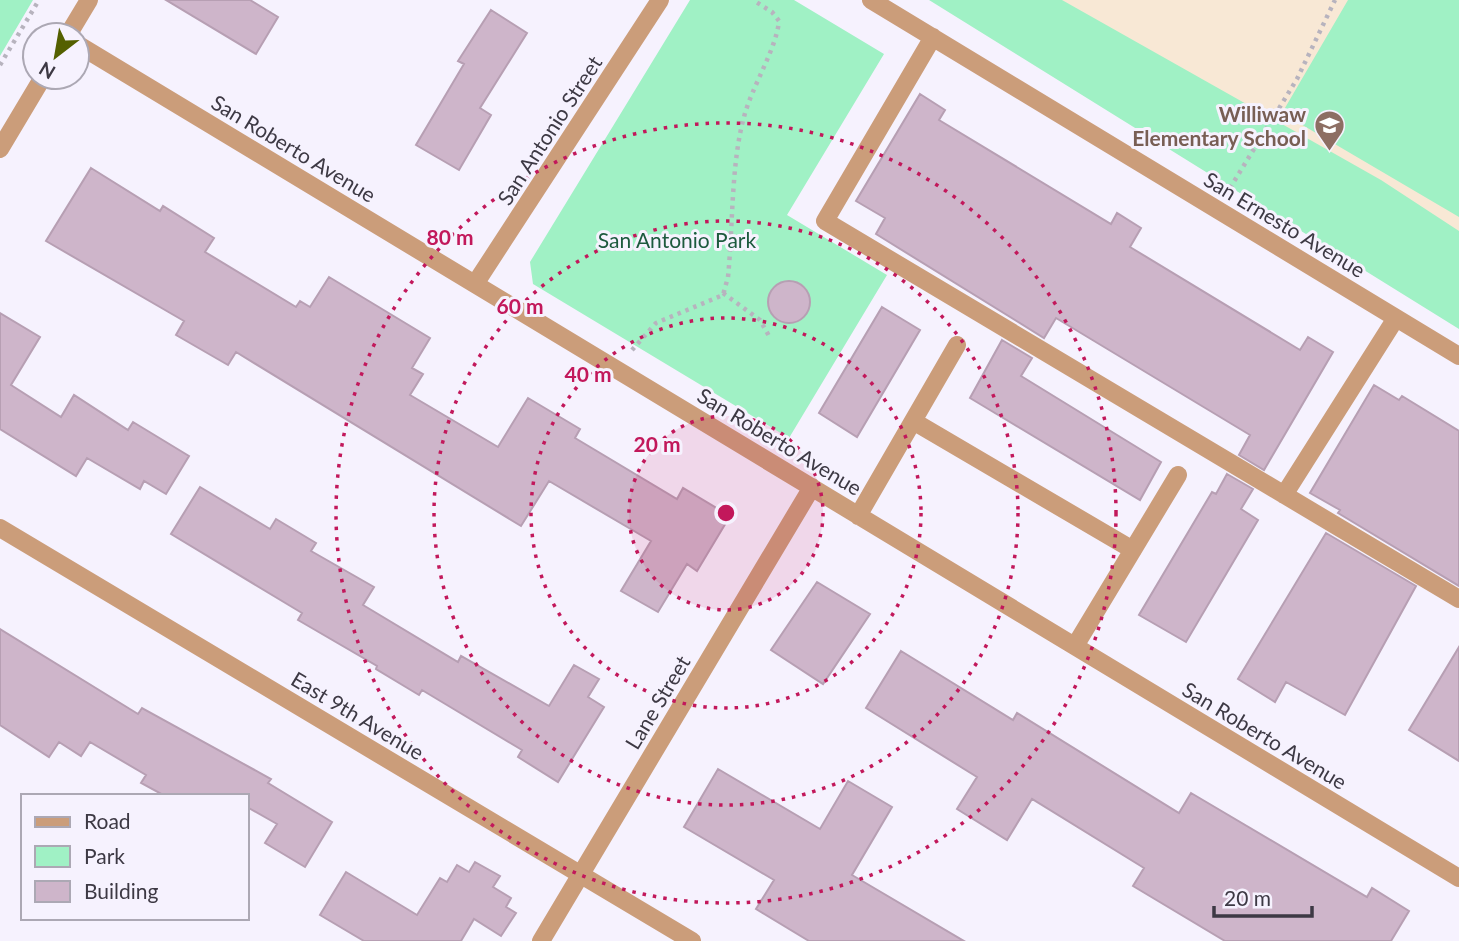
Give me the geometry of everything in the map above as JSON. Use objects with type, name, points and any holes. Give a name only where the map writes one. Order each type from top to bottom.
[{"type":"street","points":[[76,21],[89,0]]},
{"type":"street","name":"San Antonio Street","points":[[475,284],[660,0]]},
{"type":"street","name":"San Ernesto Avenue","points":[[871,0],[1459,356]]},
{"type":"street","points":[[933,37],[825,221],[1459,599]]},
{"type":"street","name":"San Roberto Avenue","points":[[91,52],[1459,878]]},
{"type":"street","points":[[0,149],[35,91]]},
{"type":"street","points":[[1284,495],[1396,318]]},
{"type":"street","points":[[858,516],[957,345]]},
{"type":"street","points":[[913,421],[1133,550]]},
{"type":"street","points":[[1074,646],[1178,475]]},
{"type":"street","name":"Lane Street","points":[[541,941],[812,487]]},
{"type":"street","name":"East 9th Avenue","points":[[0,528],[692,941]]},
{"type":"path","points":[[0,65],[39,0]]},
{"type":"path","points":[[632,350],[656,323],[723,293],[728,277],[743,118],[760,70],[778,34],[779,21],[772,12],[752,0]]},
{"type":"path","points":[[1217,210],[1297,79],[1335,0]]},
{"type":"path","points":[[723,293],[760,320],[769,337]]},
{"type":"shaded area","name":"Williwaw Elementary School","points":[[937,0],[1459,0],[1459,304]]},
{"type":"green space","points":[[0,0],[33,0],[0,56]]},
{"type":"green space","name":"San Antonio Park","points":[[690,0],[794,0],[884,54],[787,215],[887,275],[789,438],[533,284],[530,262]]},
{"type":"green space","points":[[929,0],[1062,0],[1381,180],[1459,231],[1459,329]]},
{"type":"green space","points":[[1348,0],[1459,0],[1459,217],[1282,113]]},
{"type":"building","points":[[166,0],[250,0],[278,17],[256,54]]},
{"type":"building","points":[[491,10],[527,33],[480,108],[491,115],[459,170],[416,145],[464,64],[458,61]]},
{"type":"building","points":[[920,94],[945,110],[939,120],[1111,224],[1117,213],[1141,228],[1130,247],[1300,350],[1308,337],[1333,352],[1264,470],[1239,455],[1250,435],[1056,318],[1044,338],[876,234],[885,218],[856,201]]},
{"type":"building","points":[[91,168],[160,211],[163,206],[214,238],[205,252],[296,307],[300,301],[310,307],[329,277],[430,338],[412,368],[423,374],[410,395],[498,447],[528,398],[580,429],[575,438],[677,499],[683,488],[730,516],[697,571],[687,564],[658,612],[621,591],[651,541],[549,481],[521,526],[236,352],[228,365],[176,335],[184,321],[46,241]]},
{"type":"building","points":[[789,281],[804,287],[810,302],[804,317],[789,323],[774,317],[768,302],[774,287]]},
{"type":"building","points":[[882,307],[920,330],[857,437],[819,413]]},
{"type":"building","points":[[0,313],[40,337],[11,385],[61,417],[74,395],[128,430],[133,422],[189,456],[166,494],[144,481],[140,489],[87,458],[76,476],[0,429]]},
{"type":"building","points":[[1002,340],[1032,358],[1021,376],[1161,462],[1140,500],[970,398]]},
{"type":"building","points":[[1374,385],[1399,400],[1402,396],[1459,431],[1459,586],[1338,513],[1340,510],[1310,493]]},
{"type":"building","points":[[1227,474],[1253,489],[1241,509],[1258,520],[1186,642],[1139,615],[1212,492],[1216,494]]},
{"type":"building","points":[[200,487],[270,529],[276,519],[316,543],[311,551],[374,587],[363,605],[458,662],[461,656],[549,706],[574,665],[599,679],[588,697],[604,707],[558,782],[518,757],[522,750],[422,690],[419,695],[376,669],[377,666],[298,620],[302,613],[171,534]]},
{"type":"building","points":[[1326,533],[1416,586],[1345,715],[1286,682],[1275,702],[1238,679]]},
{"type":"building","points":[[817,582],[870,614],[823,684],[771,650]]},
{"type":"building","points":[[0,629],[138,714],[142,708],[271,779],[268,783],[332,822],[305,867],[265,843],[277,824],[248,808],[248,794],[161,794],[141,783],[146,775],[90,742],[81,756],[59,742],[49,757],[0,725]]},
{"type":"building","points":[[1459,647],[1459,761],[1409,730]]},
{"type":"building","points":[[901,651],[1013,720],[1017,713],[1179,813],[1191,793],[1367,897],[1372,888],[1409,911],[1391,941],[1225,941],[1133,886],[1144,868],[1032,799],[1007,840],[957,809],[977,777],[866,708]]},
{"type":"building","points":[[718,769],[820,829],[848,781],[892,807],[852,875],[964,941],[809,941],[756,909],[774,880],[684,827]]},
{"type":"building","points":[[475,862],[500,876],[493,887],[511,898],[506,907],[516,913],[501,936],[474,919],[461,941],[364,941],[320,915],[346,872],[417,915],[440,878],[447,882],[457,865],[469,872]]},
{"type":"place","name":"Williwaw Elementary School","points":[[1329,152]]}]
